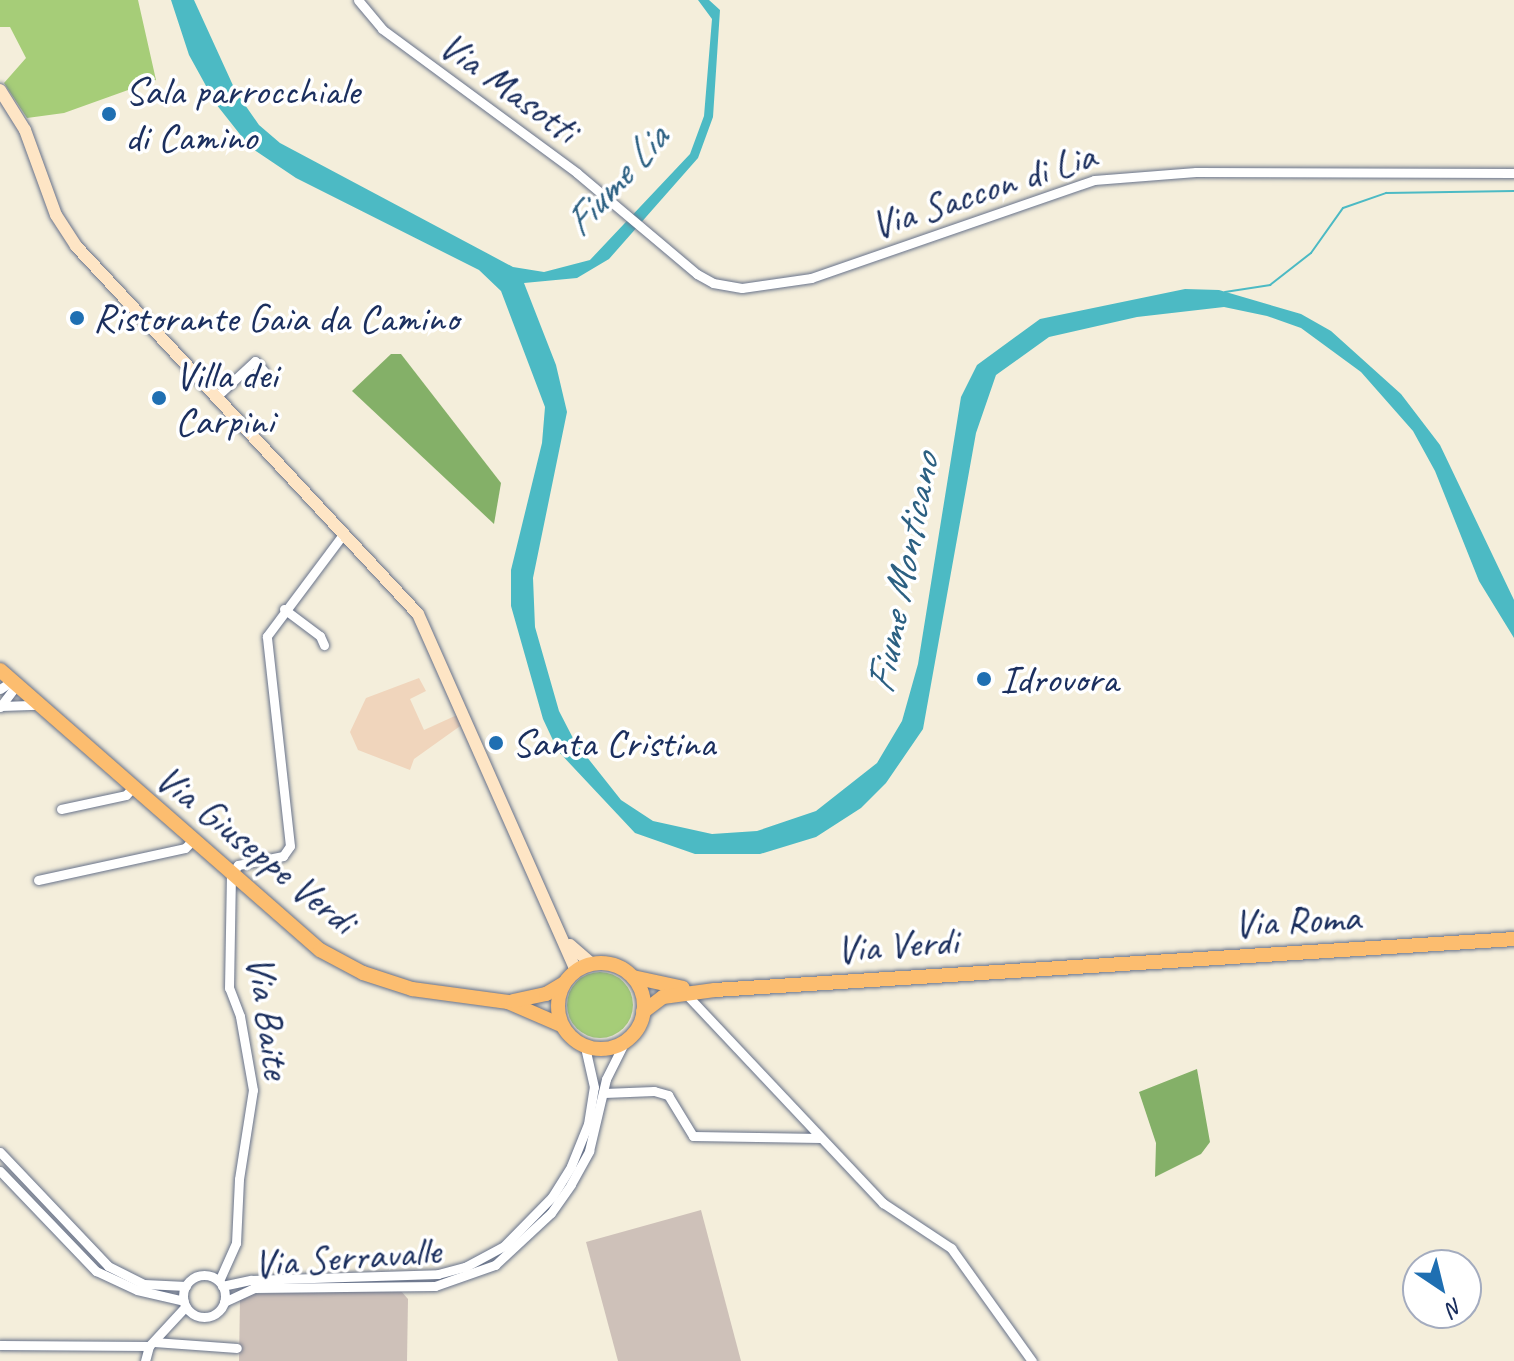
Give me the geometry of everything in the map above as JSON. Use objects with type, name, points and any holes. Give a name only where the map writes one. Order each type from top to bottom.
[{"type":"main road","name":"Via Giuseppe Verdi","points":[[0,670],[10,685],[38,705],[231,876],[320,950],[363,973],[412,989],[508,1002]]},
{"type":"main road","name":"Via Roma","points":[[1083,964],[1514,939]]},
{"type":"main road","points":[[508,1002],[546,994],[576,971],[592,964],[614,965],[633,977],[715,990]]},
{"type":"main road","name":"Via Verdi","points":[[715,990],[1083,964]]},
{"type":"main road","points":[[633,977],[643,1012]]},
{"type":"main road","points":[[561,1025],[557,1010],[565,982]]},
{"type":"main road","points":[[508,1002],[561,1025],[585,1047],[612,1048],[624,1043],[643,1012],[663,997],[715,990]]},
{"type":"street","name":"Via Masotti","points":[[358,0],[382,29],[639,226]]},
{"type":"street","points":[[0,90],[25,130],[70,238],[344,533],[423,623],[566,940],[576,971]]},
{"type":"street","name":"Via Saccon di Lia","points":[[639,226],[713,283],[764,288],[811,278],[1094,180],[1196,172],[1514,173]]},
{"type":"street","points":[[216,397],[255,361],[264,371]]},
{"type":"street","points":[[231,876],[238,865],[289,852],[267,636],[284,609],[344,533]]},
{"type":"street","points":[[284,609],[320,636],[324,645]]},
{"type":"street","points":[[10,685],[1,707],[38,705]]},
{"type":"street","points":[[61,809],[126,795],[132,788]]},
{"type":"street","points":[[38,880],[185,848],[192,841]]},
{"type":"street","name":"Via Baite","points":[[220,1283],[226,1258],[236,1243],[240,1169],[253,1090],[240,1016],[229,988],[231,876]]},
{"type":"street","points":[[566,940],[592,964]]},
{"type":"street","points":[[685,993],[883,1203],[951,1248],[1032,1361]]},
{"type":"street","name":"Via Serravalle","points":[[224,1302],[254,1288],[435,1286],[495,1265],[562,1198],[589,1151],[613,1056],[624,1043]]},
{"type":"street","name":"Via Serravalle","points":[[220,1283],[438,1274],[465,1267],[504,1246],[552,1197],[583,1138],[594,1087],[585,1047]]},
{"type":"street","points":[[604,1093],[668,1095],[688,1131],[703,1138],[821,1138]]},
{"type":"street","points":[[0,1152],[108,1266],[144,1284],[186,1286],[226,1258]]},
{"type":"street","points":[[0,1171],[96,1271],[137,1290],[185,1304],[198,1315]]},
{"type":"street","points":[[163,1334],[198,1315],[216,1312],[224,1302],[220,1283],[205,1275]]},
{"type":"street","points":[[145,1361],[152,1344],[185,1304],[186,1286]]},
{"type":"street","points":[[0,1345],[152,1344],[237,1348]]},
{"type":"shaded area","points":[[419,678],[426,691],[410,699],[424,730],[457,715],[463,724],[414,759],[410,770],[358,750],[350,732],[366,698]]},
{"type":"shaded area","points":[[701,1210],[741,1361],[618,1361],[586,1242]]},
{"type":"shaded area","points":[[401,1291],[408,1299],[407,1361],[239,1361],[240,1297],[245,1294]]},
{"type":"green space","points":[[0,0],[138,0],[156,80],[64,113],[27,118],[4,83],[26,58],[10,27],[0,27]]},
{"type":"green space","points":[[391,354],[401,354],[501,483],[494,524],[352,391]]},
{"type":"green space","points":[[600,972],[623,982],[633,1005],[623,1028],[600,1038],[577,1028],[567,1005],[577,982]]},
{"type":"green space","points":[[1197,1069],[1210,1142],[1201,1154],[1155,1177],[1156,1143],[1139,1092]]},
{"type":"water","points":[[171,0],[194,0],[236,92],[259,125],[280,143],[513,267],[544,272],[590,260],[690,154],[704,116],[712,19],[698,0],[709,0],[720,10],[713,117],[698,158],[609,259],[577,278],[524,283],[556,365],[567,412],[533,578],[535,627],[559,711],[575,742],[621,800],[653,821],[712,834],[757,831],[816,811],[877,763],[902,721],[918,664],[961,397],[977,365],[1040,319],[1185,289],[1219,290],[1301,314],[1331,331],[1401,394],[1440,445],[1514,600],[1514,638],[1479,581],[1435,471],[1413,431],[1361,372],[1301,328],[1267,316],[1224,307],[1137,317],[1049,337],[996,375],[976,433],[923,729],[886,783],[861,808],[816,837],[760,854],[695,854],[635,833],[558,751],[543,719],[511,606],[511,570],[542,443],[545,407],[501,291],[479,270],[296,178],[250,147],[216,104],[189,55]]},
{"type":"waterway","points":[[1225,292],[1270,285],[1311,253],[1343,208],[1386,193],[1514,191]]},
{"type":"place","name":"Sala parrocchiale di Camino","points":[[109,114]]},
{"type":"place","name":"Ristorante Gaia da Camino","points":[[77,318]]},
{"type":"place","name":"Villa dei Carpini","points":[[159,398]]},
{"type":"place","name":"Idrovora","points":[[984,679]]},
{"type":"place","name":"Santa Cristina","points":[[496,743]]},
{"type":"water label","name":"Fiume Lia","points":[[616,181]]},
{"type":"water label","name":"Fiume Monticano","points":[[903,574]]}]
